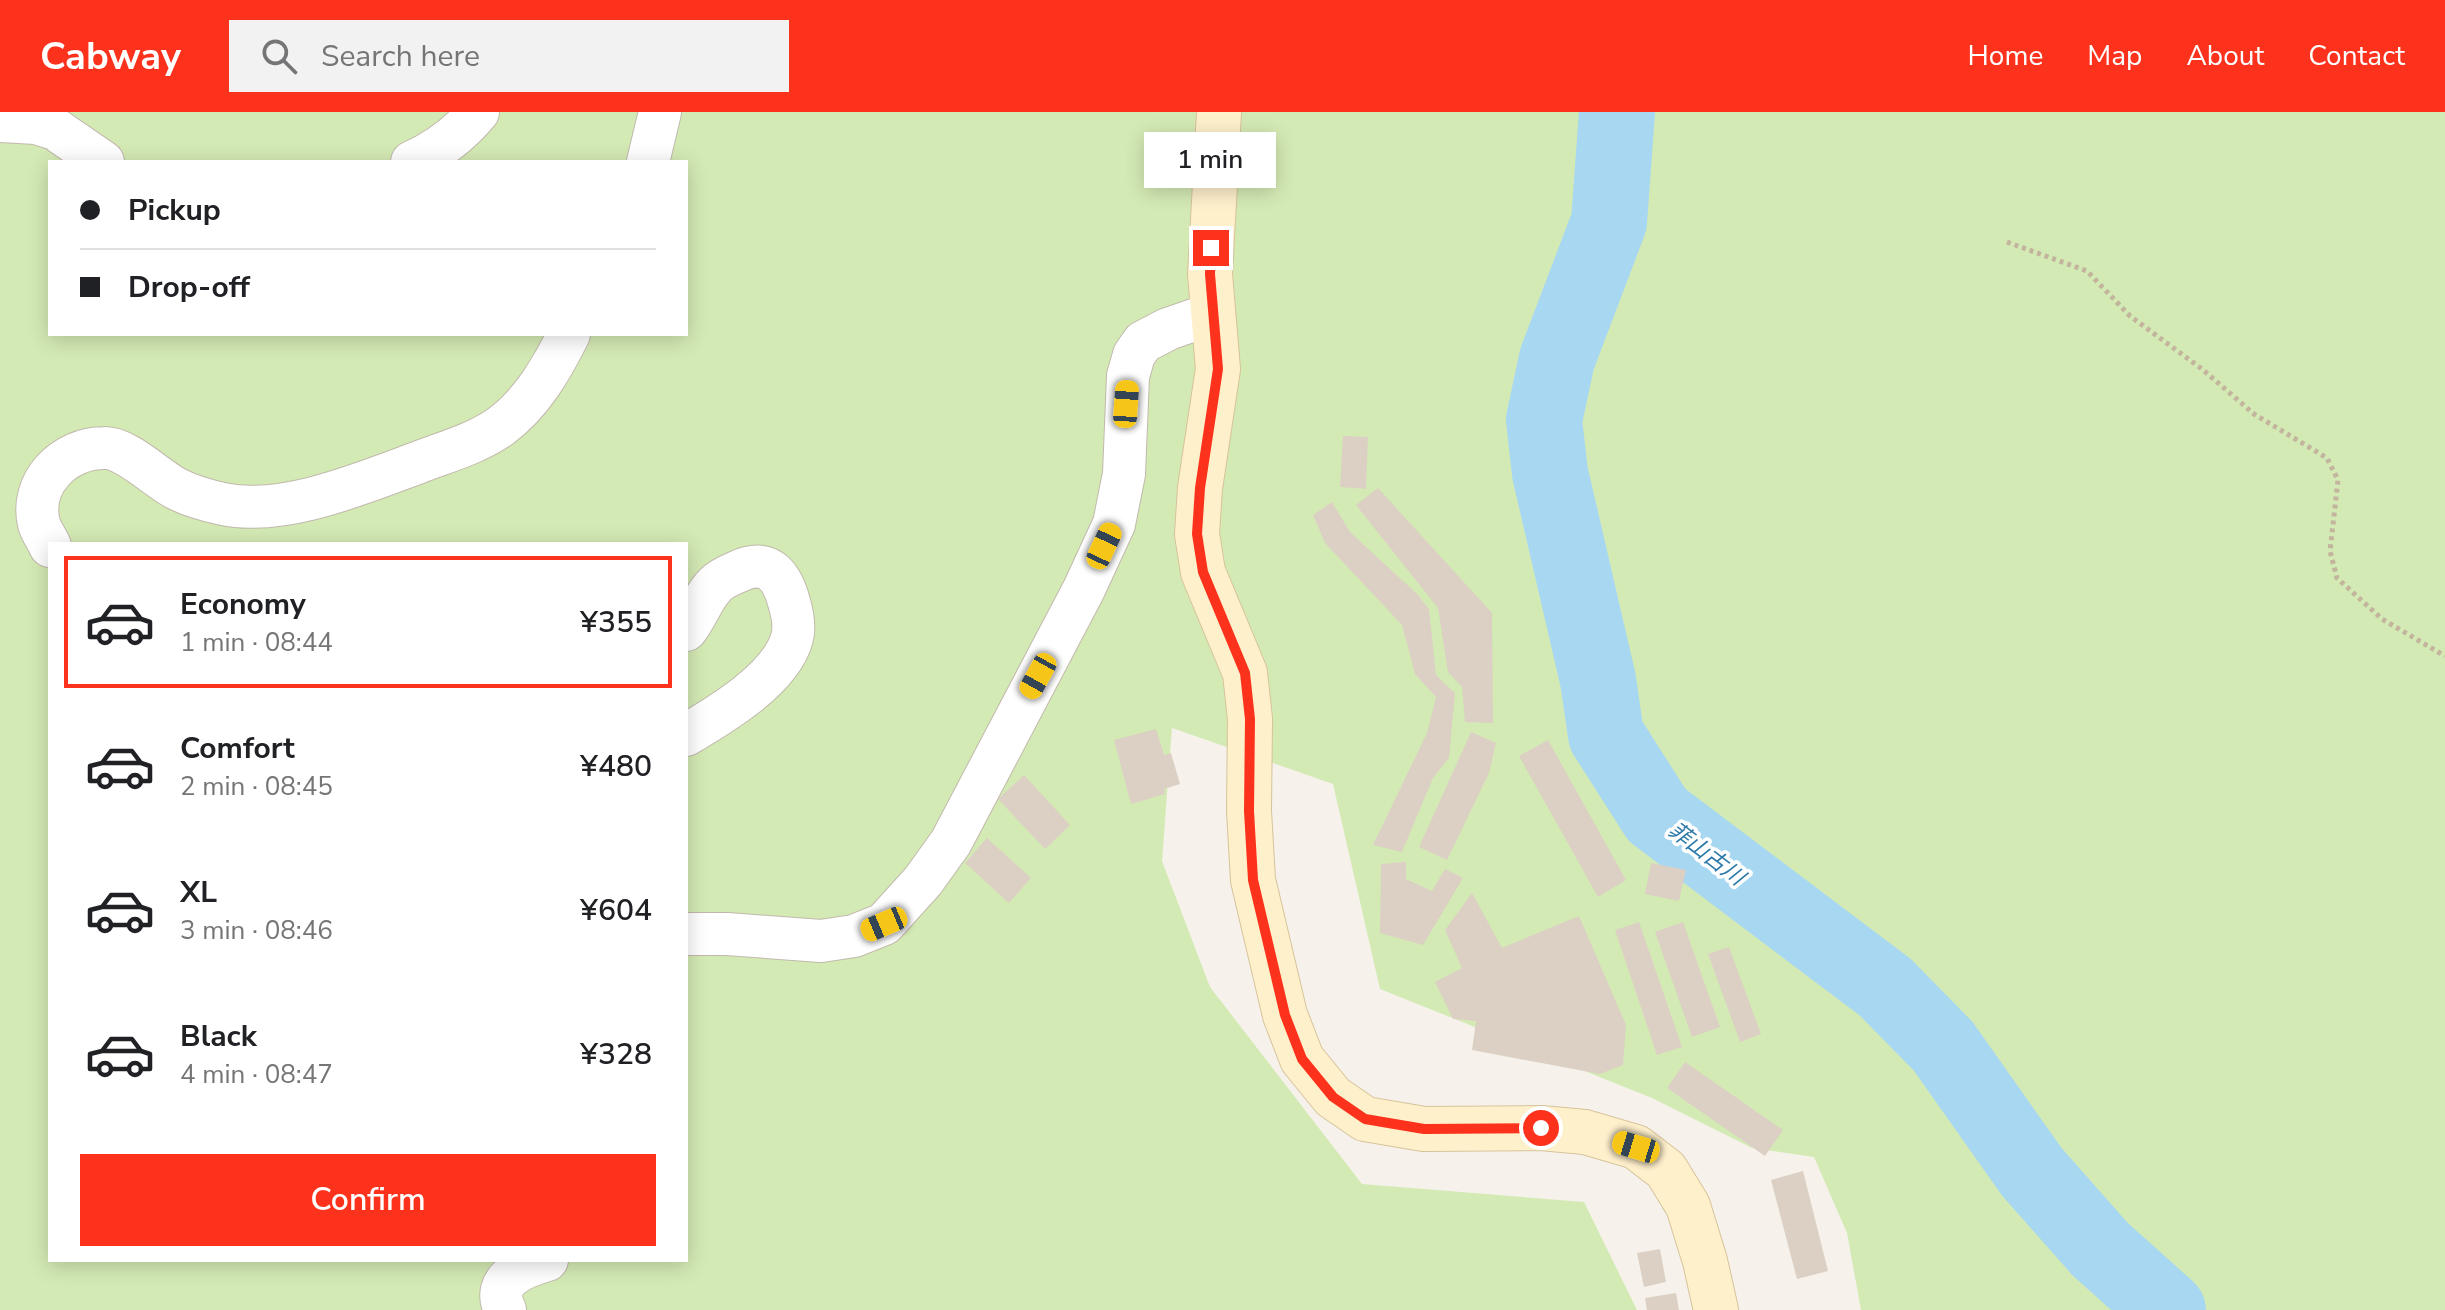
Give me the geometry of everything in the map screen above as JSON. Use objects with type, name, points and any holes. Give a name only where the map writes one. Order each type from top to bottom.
[{"type":"street","points":[[416,160],[438,150],[467,126],[478,112]]},
{"type":"street","points":[[648,160],[660,112]]},
{"type":"street","points":[[1219,112],[1210,274],[1218,369],[1200,488],[1197,534],[1203,572],[1245,673],[1250,719],[1249,811],[1253,880],[1285,1015],[1302,1059],[1333,1097],[1365,1119],[1424,1129],[1541,1128],[1585,1132],[1636,1147],[1666,1170],[1688,1206],[1716,1310]]},
{"type":"street","points":[[0,121],[36,123],[55,129],[100,160]]},
{"type":"street","points":[[688,934],[821,941],[854,936],[884,924],[923,881],[951,842],[1084,589],[1114,524],[1124,474],[1128,376],[1134,355],[1143,342],[1214,313]]},
{"type":"street","points":[[48,542],[39,523],[39,492],[49,473],[65,458],[107,447],[119,451],[177,489],[222,504],[248,508],[271,506],[346,489],[472,443],[501,426],[529,400],[568,336]]},
{"type":"street","points":[[688,627],[714,585],[746,568],[761,566],[771,571],[783,583],[791,606],[792,639],[776,666],[726,712],[688,734]]},
{"type":"street","points":[[688,953],[727,934]]},
{"type":"street","points":[[505,1310],[500,1293],[506,1279],[542,1262]]},
{"type":"path","points":[[2007,242],[2087,271],[2130,316],[2202,369],[2254,414],[2327,458],[2338,480],[2330,551],[2337,578],[2382,619],[2445,656]]},
{"type":"green space","points":[[0,112],[2445,112],[2445,1310],[1861,1310],[1847,1233],[1814,1157],[1752,1148],[1652,1098],[1380,989],[1333,784],[1172,728],[1162,861],[1210,987],[1362,1184],[1584,1202],[1637,1310],[0,1310]]},
{"type":"building","points":[[1343,436],[1368,437],[1366,489],[1340,487]]},
{"type":"building","points":[[1378,488],[1492,613],[1493,723],[1465,722],[1462,687],[1448,672],[1438,608],[1356,505]]},
{"type":"building","points":[[1332,502],[1350,532],[1429,609],[1436,675],[1455,693],[1449,758],[1433,778],[1402,852],[1373,845],[1427,733],[1436,697],[1415,674],[1402,625],[1325,543],[1313,515]]},
{"type":"building","points":[[1156,729],[1164,755],[1171,753],[1180,784],[1164,789],[1165,794],[1131,804],[1114,740]]},
{"type":"building","points":[[1471,732],[1496,743],[1489,773],[1447,860],[1419,847]]},
{"type":"building","points":[[1548,740],[1626,880],[1598,897],[1519,756]]},
{"type":"building","points":[[1024,775],[1070,825],[1045,849],[998,799]]},
{"type":"building","points":[[987,838],[1031,878],[1009,903],[965,863]]},
{"type":"building","points":[[1406,862],[1406,879],[1432,891],[1445,869],[1463,878],[1423,945],[1380,933],[1381,864]]},
{"type":"building","points":[[1651,863],[1686,870],[1679,901],[1645,894]]},
{"type":"building","points":[[1472,893],[1502,948],[1579,916],[1626,1025],[1623,1065],[1600,1074],[1472,1050],[1476,1021],[1453,1019],[1435,982],[1462,968],[1445,930]]},
{"type":"building","points":[[1639,922],[1682,1047],[1657,1055],[1615,930]]},
{"type":"building","points":[[1683,922],[1720,1027],[1692,1037],[1655,932]]},
{"type":"building","points":[[1729,947],[1761,1034],[1740,1042],[1708,954]]},
{"type":"building","points":[[1685,1062],[1783,1130],[1765,1156],[1667,1088]]},
{"type":"building","points":[[1803,1171],[1828,1271],[1797,1279],[1771,1180]]},
{"type":"building","points":[[1660,1249],[1666,1282],[1644,1287],[1637,1253]]},
{"type":"building","points":[[1676,1293],[1679,1310],[1647,1310],[1645,1298]]},
{"type":"waterway","name":"菲山古川","points":[[1617,112],[1609,222],[1557,359],[1544,420],[1550,473],[1598,680],[1606,735],[1657,815],[1885,987],[1943,1046],[2032,1172],[2100,1249],[2168,1310]]},
{"type":"route","points":[[1211,248],[1210,274],[1218,369],[1200,488],[1197,534],[1203,572],[1245,673],[1250,719],[1249,811],[1253,880],[1285,1015],[1302,1059],[1333,1097],[1365,1119],[1424,1129],[1541,1128]]}]
